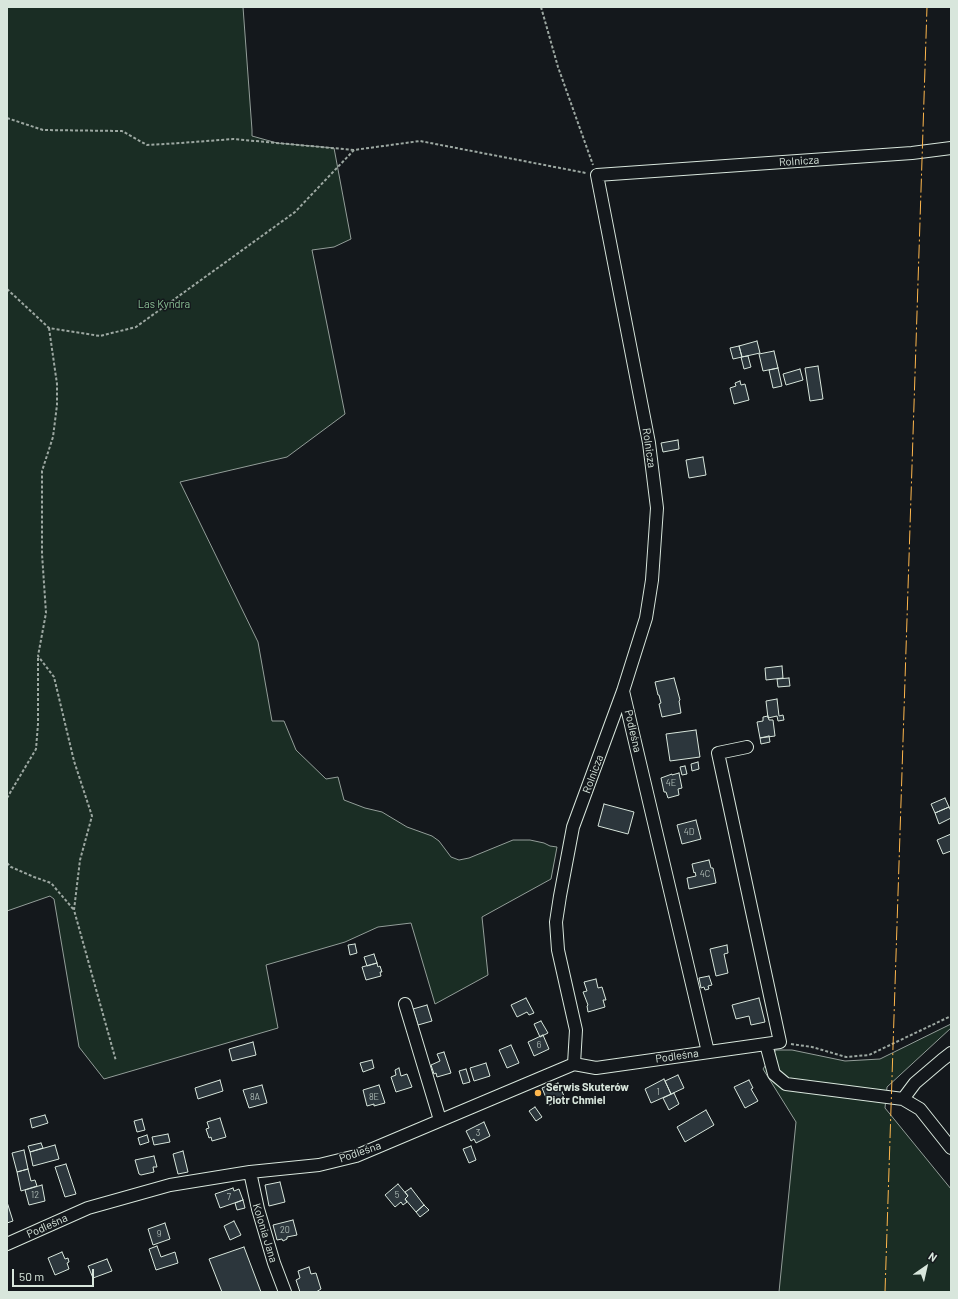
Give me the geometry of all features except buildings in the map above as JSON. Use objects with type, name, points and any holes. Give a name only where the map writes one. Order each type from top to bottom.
[{"type":"street","name":"Rolnicza","points":[[574,1064],[576,1030],[558,950],[556,922],[573,827],[623,691],[646,618],[652,580],[656,508],[649,443],[597,176],[912,153],[951,148]]},
{"type":"street","name":"Podleśna","points":[[623,691],[708,1052]]},
{"type":"street","points":[[747,747],[718,753],[780,1042]]},
{"type":"street","points":[[405,1004],[440,1120]]},
{"type":"street","name":"Podleśna","points":[[7,1244],[88,1208],[170,1185],[250,1172],[319,1165],[356,1156],[574,1064],[596,1068],[780,1042]]},
{"type":"street","points":[[766,1044],[774,1074],[786,1084],[903,1099],[920,1109],[951,1148]]},
{"type":"street","points":[[903,1099],[915,1083],[951,1053]]},
{"type":"street","name":"Kolonia Jana","points":[[250,1172],[258,1209],[274,1263],[285,1292]]},
{"type":"path","points":[[541,7],[558,67],[597,176]]},
{"type":"path","points":[[7,118],[44,130],[122,131],[147,145],[233,139],[354,150],[420,141],[597,176]]},
{"type":"path","points":[[7,290],[49,328],[100,336],[136,326],[295,212],[354,150]]},
{"type":"path","points":[[7,798],[36,749],[38,724],[38,656],[46,613],[42,554],[42,471],[53,437],[57,405],[57,384],[49,328]]},
{"type":"path","points":[[38,656],[54,677],[74,761],[92,816],[80,860],[74,910],[116,1061]]},
{"type":"path","points":[[7,863],[12,867],[34,877],[51,883],[74,910]]},
{"type":"path","points":[[780,1042],[812,1048],[846,1057],[869,1055],[951,1016]]},
{"type":"green space","name":"Las Kyndra","points":[[7,7],[243,7],[252,136],[277,143],[334,148],[351,239],[334,247],[312,250],[345,414],[287,457],[180,482],[258,642],[272,721],[284,721],[296,750],[326,779],[338,777],[344,800],[365,808],[382,812],[407,827],[432,836],[439,841],[451,857],[459,860],[469,858],[513,840],[530,840],[557,847],[551,879],[482,917],[488,975],[435,1004],[411,923],[378,927],[345,942],[266,965],[278,1028],[104,1079],[79,1047],[54,899],[50,896],[7,911]]},
{"type":"green space","points":[[951,1024],[951,1028],[887,1087],[885,1108],[951,1189],[951,1292],[779,1292],[796,1122],[763,1069],[776,1050],[792,1050],[845,1061],[880,1059]]},
{"type":"power","points":[[885,1292],[927,7]]},
{"type":"place","name":"Serwis Skuterów Piotr Chmiel","points":[[538,1093]]}]
